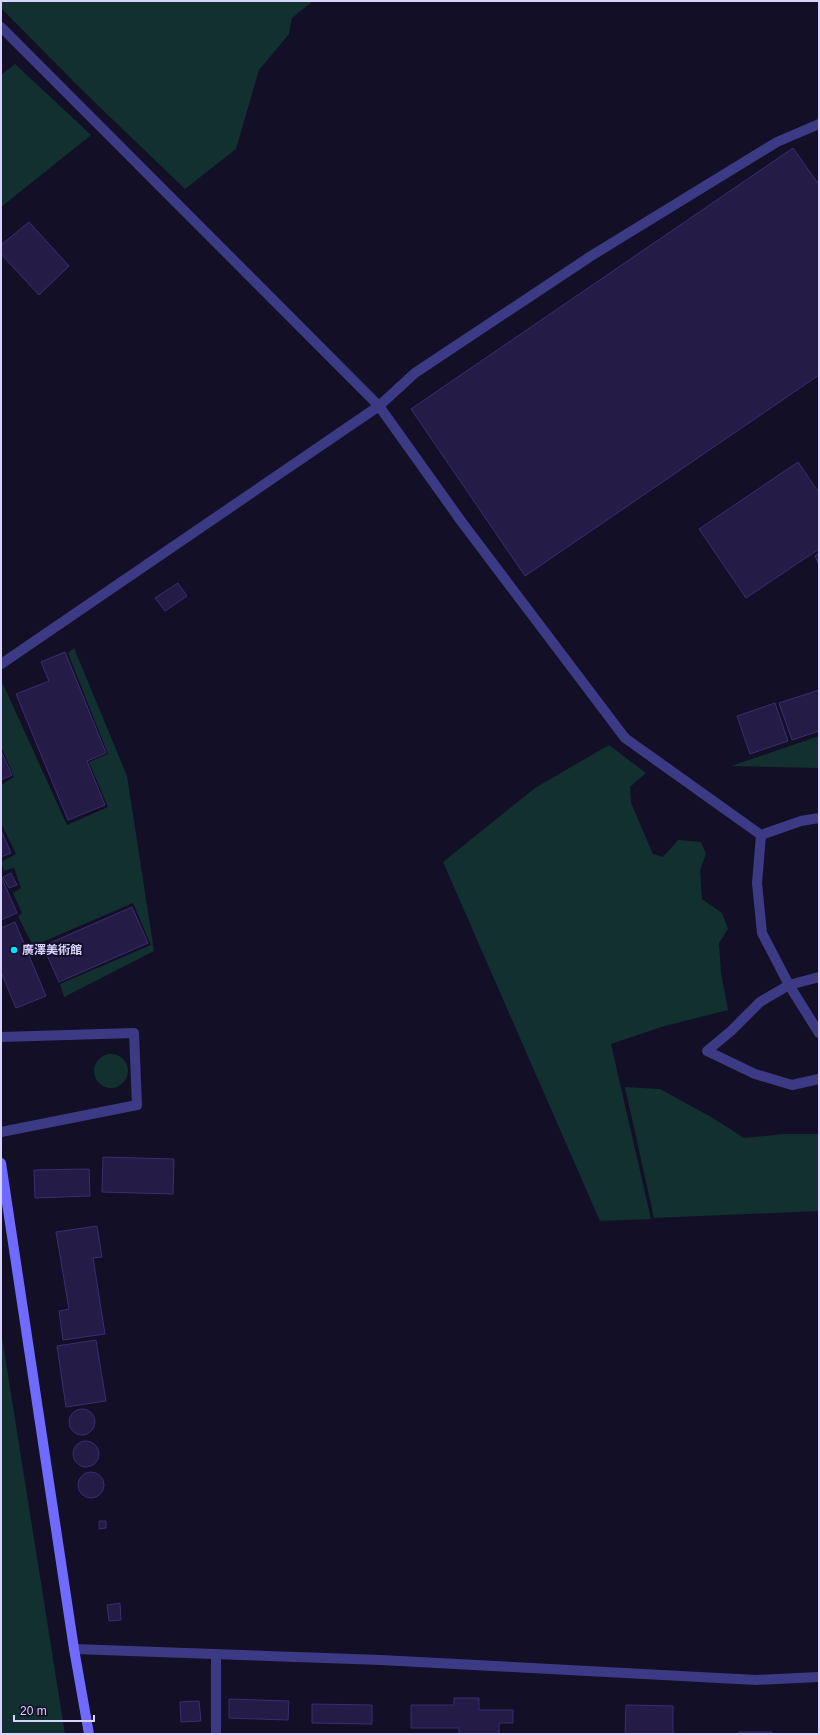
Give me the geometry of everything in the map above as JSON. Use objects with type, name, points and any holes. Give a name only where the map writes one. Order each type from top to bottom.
[{"type":"street","points":[[1,27],[379,406],[461,521],[625,738],[761,836]]},
{"type":"street","points":[[1,664],[379,406],[415,373],[591,256],[777,142],[819,124]]},
{"type":"street","points":[[761,836],[801,821],[819,818]]},
{"type":"street","points":[[761,836],[757,883],[762,932],[789,985],[819,1033]]},
{"type":"street","points":[[819,976],[789,985],[760,1002],[731,1031],[707,1051],[755,1074],[792,1085],[819,1079]]},
{"type":"street","points":[[1,1036],[134,1033],[137,1105],[1,1132]]},
{"type":"street","points":[[1,1163],[74,1649],[89,1734]]},
{"type":"street","points":[[74,1649],[381,1660],[756,1680],[819,1677]]},
{"type":"street","points":[[216,1654],[216,1734]]},
{"type":"green space","points":[[1,1],[313,1],[292,18],[289,34],[259,70],[236,149],[185,189],[82,90],[1,8]]},
{"type":"green space","points":[[15,64],[91,135],[1,207],[1,75]]},
{"type":"green space","points":[[74,648],[127,776],[154,951],[64,997],[60,984],[151,945],[133,903],[33,946],[18,916],[22,913],[13,893],[21,888],[14,868],[4,871],[1,862],[16,854],[1,823],[1,785],[14,777],[1,746],[1,685],[3,684],[67,825],[108,807],[89,762],[108,754],[68,653]]},
{"type":"green space","points":[[819,736],[819,768],[731,766]]},
{"type":"green space","points":[[609,745],[646,773],[630,787],[631,803],[653,854],[663,857],[678,840],[701,842],[706,854],[700,870],[702,899],[722,913],[728,929],[719,943],[721,973],[728,1010],[661,1027],[611,1044],[651,1219],[600,1221],[443,862],[535,788]]},
{"type":"green space","points":[[108,1054],[114,1054],[123,1059],[127,1065],[127,1077],[123,1083],[114,1088],[108,1088],[99,1083],[94,1074],[94,1068],[99,1059]]},
{"type":"green space","points":[[625,1087],[660,1089],[713,1118],[744,1138],[784,1134],[819,1134],[819,1211],[654,1218]]},
{"type":"green space","points":[[1,1331],[65,1734],[1,1734]]},
{"type":"building","points":[[793,148],[819,185],[819,375],[525,576],[411,409]]},
{"type":"building","points":[[29,222],[69,266],[39,295],[1,254],[1,245]]},
{"type":"building","points":[[798,462],[819,493],[819,549],[746,598],[699,529]]},
{"type":"building","points":[[819,553],[819,565],[815,556]]},
{"type":"building","points":[[178,583],[187,596],[165,611],[155,598]]},
{"type":"building","points":[[65,652],[106,753],[87,761],[105,805],[68,820],[16,694],[49,681],[41,662]]},
{"type":"building","points":[[819,690],[819,731],[792,740],[779,703]]},
{"type":"building","points":[[775,703],[788,741],[750,754],[737,716]]},
{"type":"building","points":[[1,751],[12,775],[1,780]]},
{"type":"building","points":[[1,830],[11,853],[1,857]]},
{"type":"building","points":[[11,873],[17,885],[9,888],[3,877]]},
{"type":"building","points":[[1,876],[17,913],[1,920]]},
{"type":"building","points":[[132,907],[148,943],[59,982],[43,946]]},
{"type":"building","name":"廣澤美術館","points":[[15,922],[46,996],[16,1008],[1,972],[1,928]]},
{"type":"building","points":[[103,1157],[174,1159],[173,1194],[102,1192]]},
{"type":"building","points":[[89,1169],[90,1196],[35,1198],[34,1170]]},
{"type":"building","points":[[97,1226],[102,1257],[93,1258],[105,1334],[63,1340],[59,1311],[69,1309],[56,1232]]},
{"type":"building","points":[[96,1340],[106,1401],[66,1407],[57,1346]]},
{"type":"building","points":[[82,1409],[91,1413],[95,1422],[91,1431],[82,1435],[73,1431],[69,1422],[73,1413]]},
{"type":"building","points":[[86,1441],[95,1445],[99,1454],[95,1463],[86,1467],[77,1463],[73,1454],[77,1445]]},
{"type":"building","points":[[91,1472],[100,1476],[104,1485],[100,1494],[91,1498],[82,1494],[78,1485],[82,1476]]},
{"type":"building","points":[[99,1521],[106,1521],[106,1528],[99,1529]]},
{"type":"building","points":[[120,1603],[121,1620],[109,1621],[107,1605]]},
{"type":"building","points":[[454,1698],[479,1698],[479,1710],[513,1710],[513,1723],[499,1723],[499,1734],[459,1734],[459,1728],[411,1728],[411,1705],[454,1705]]},
{"type":"building","points":[[229,1699],[289,1701],[288,1720],[229,1718]]},
{"type":"building","points":[[199,1701],[201,1721],[181,1722],[180,1702]]},
{"type":"building","points":[[312,1704],[372,1705],[372,1724],[312,1723]]},
{"type":"building","points":[[626,1705],[673,1706],[673,1734],[625,1734]]},
{"type":"building","points":[[739,1732],[772,1732],[772,1734],[739,1734]]},
{"type":"place","name":"廣澤美術館","points":[[14,950]]}]
